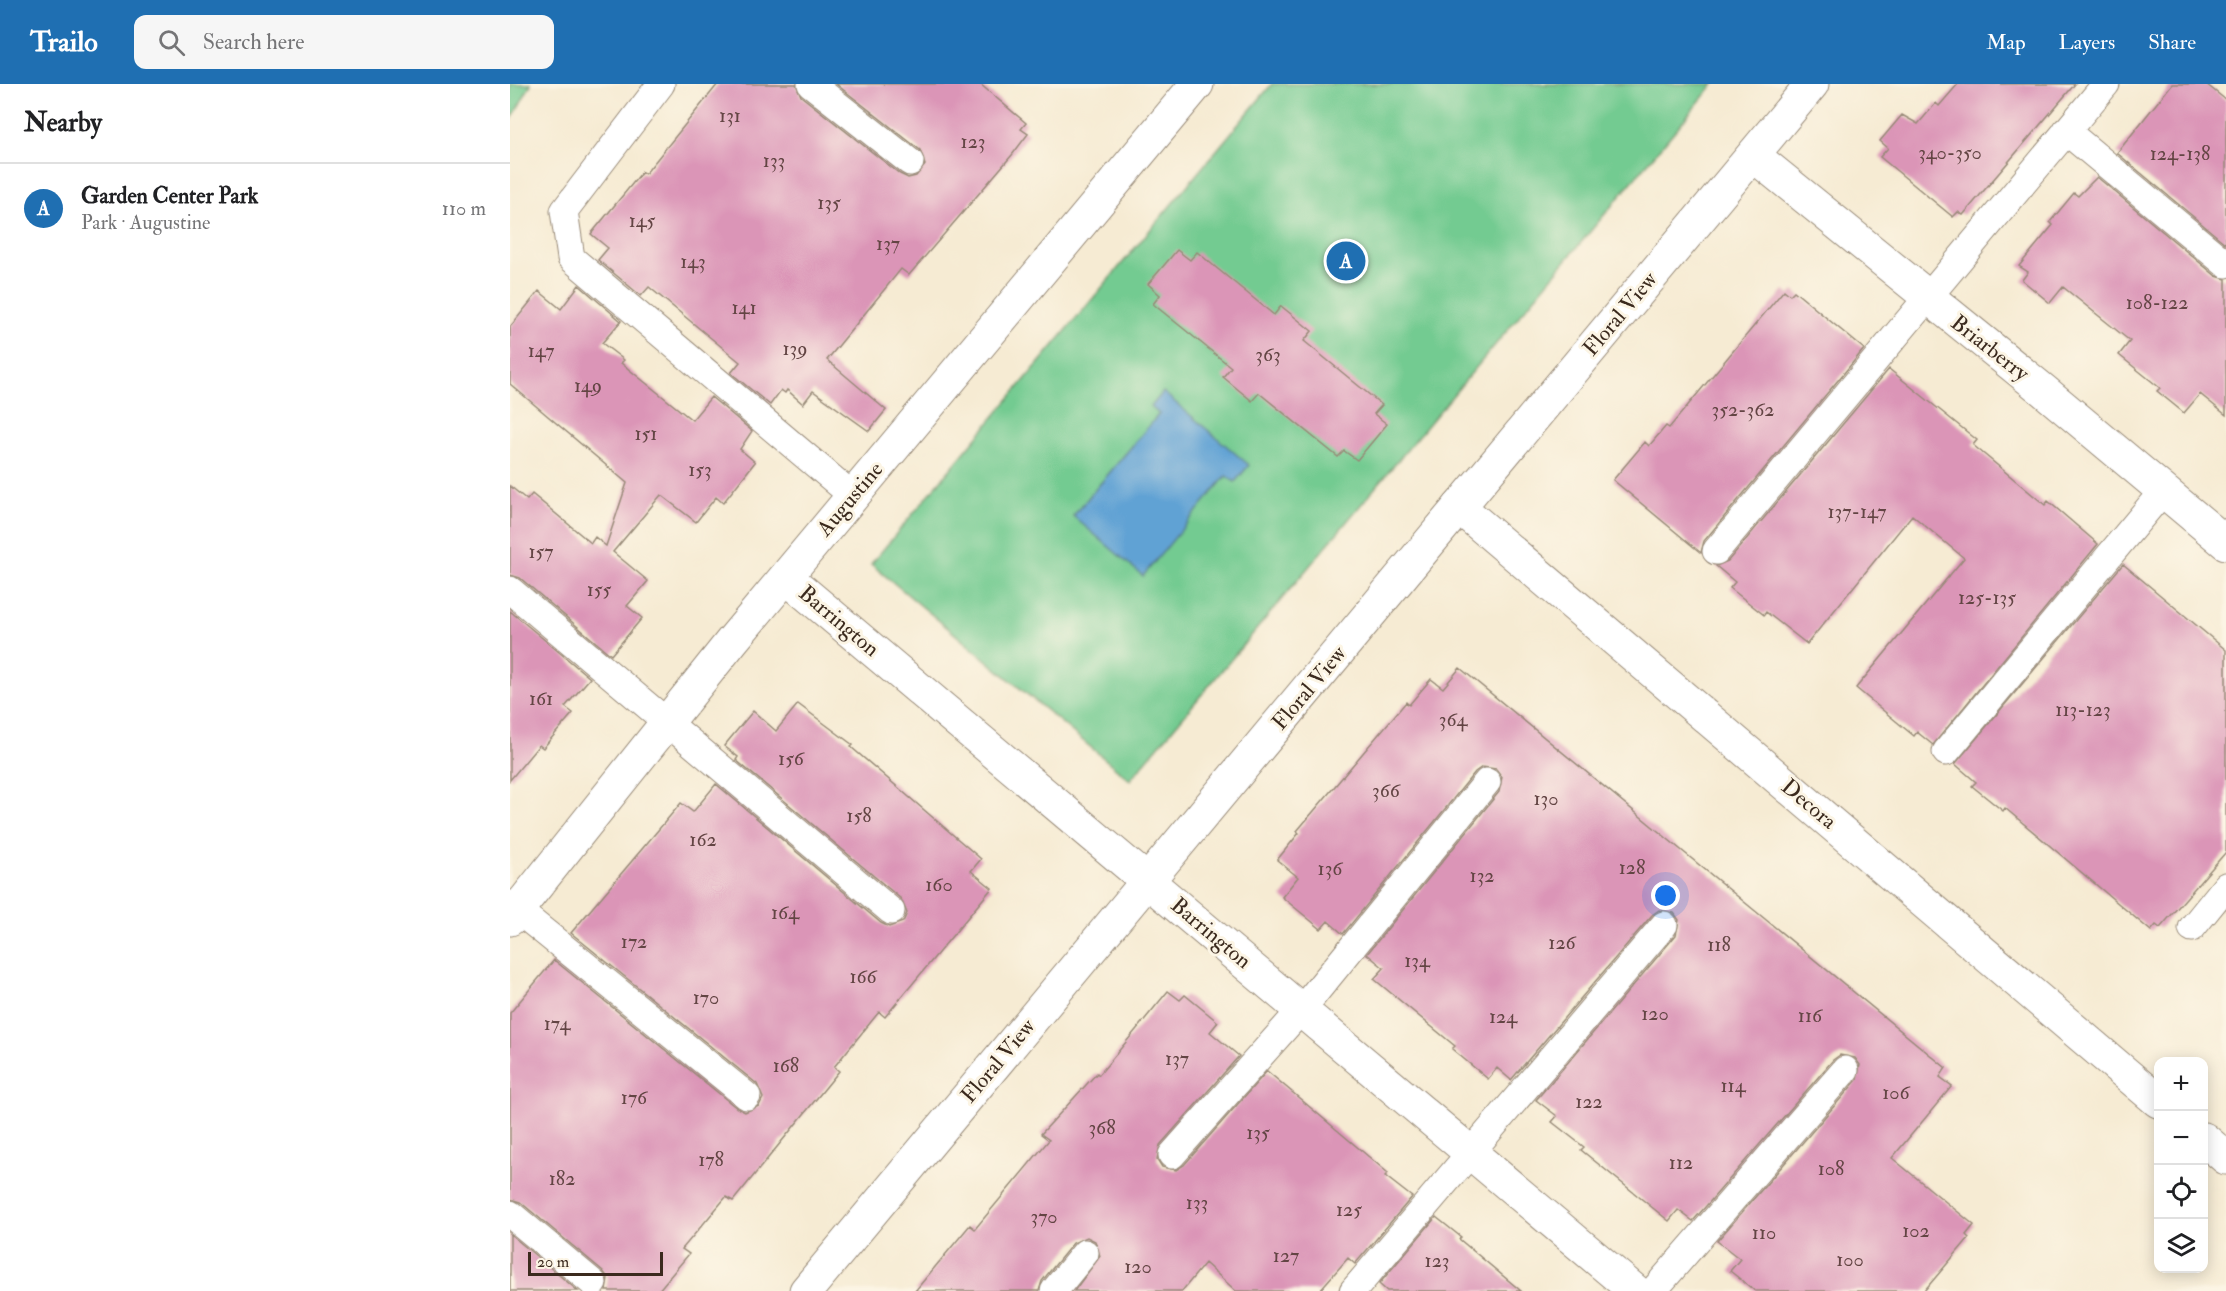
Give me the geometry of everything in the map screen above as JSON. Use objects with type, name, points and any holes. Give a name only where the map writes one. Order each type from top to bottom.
[{"type":"street","name":"Augustine","points":[[512,911],[853,496],[1197,84]]},
{"type":"street","name":"Floral View","points":[[806,1291],[1812,84]]},
{"type":"street","name":"Briarberry","points":[[1753,155],[2043,390],[2226,543]]},
{"type":"street","name":"Decora","points":[[1459,507],[2154,1098]]},
{"type":"street","name":"Barrington","points":[[786,577],[1635,1291]]},
{"type":"street","points":[[2208,1142],[2226,1158]]},
{"type":"lane","points":[[661,84],[564,211],[571,258],[853,496]]},
{"type":"lane","points":[[811,84],[910,162]]},
{"type":"lane","points":[[1716,551],[2106,84]]},
{"type":"lane","points":[[2066,131],[2226,264]]},
{"type":"lane","points":[[1946,752],[2163,491]]},
{"type":"lane","points":[[510,590],[891,911]]},
{"type":"lane","points":[[1172,1155],[1302,1009],[1487,782]]},
{"type":"lane","points":[[2192,928],[2226,886]]},
{"type":"lane","points":[[512,911],[747,1096]]},
{"type":"lane","points":[[1353,1291],[1472,1154],[1664,925]]},
{"type":"lane","points":[[1653,1291],[1845,1070]]},
{"type":"lane","points":[[510,1214],[593,1283]]},
{"type":"lane","points":[[1054,1291],[1085,1253]]},
{"type":"green space","points":[[510,84],[531,84],[510,122]]},
{"type":"green space","points":[[1272,84],[1714,84],[1130,780],[871,564]]},
{"type":"water","points":[[1163,392],[1249,465],[1235,482],[1226,476],[1143,576],[1073,516],[1159,414],[1151,407]]},
{"type":"building","points":[[718,84],[796,84],[801,96],[908,178],[916,176],[925,165],[920,150],[836,84],[980,84],[1026,123],[1021,129],[1028,134],[1012,155],[909,275],[901,269],[827,360],[886,410],[869,431],[813,391],[803,404],[787,390],[785,393],[781,390],[770,405],[731,373],[740,362],[649,287],[641,296],[598,260],[608,248],[591,234],[642,172],[645,174]]},
{"type":"building","points":[[1958,84],[2075,84],[1963,215],[1958,212],[1953,217],[1880,157],[1888,148],[1880,141],[1902,115],[1918,124],[1936,103],[1939,106]]},
{"type":"building","points":[[2172,84],[2206,84],[2226,100],[2226,244],[2117,153]]},
{"type":"building","points":[[2097,177],[2216,276],[2226,279],[2226,415],[2200,394],[2184,413],[2157,391],[2160,388],[2119,355],[2130,341],[2063,287],[2050,303],[2022,280],[2028,272],[2019,266],[2053,225],[2050,222],[2074,193],[2078,196]]},
{"type":"building","points":[[1177,250],[1190,260],[1197,252],[1274,315],[1281,306],[1312,331],[1304,341],[1382,405],[1374,414],[1387,424],[1357,460],[1344,451],[1338,457],[1259,393],[1252,401],[1223,377],[1231,367],[1153,304],[1160,295],[1148,284]]},
{"type":"building","points":[[579,285],[621,321],[602,343],[624,360],[621,363],[692,420],[711,397],[752,431],[740,449],[755,462],[723,503],[716,497],[696,522],[661,495],[613,552],[648,581],[627,606],[642,618],[611,655],[520,578],[510,575],[510,486],[527,500],[532,494],[591,543],[595,537],[606,546],[627,483],[510,384],[510,327],[539,291],[561,309]]},
{"type":"building","points":[[1784,290],[1790,295],[1794,291],[1864,349],[1704,541],[1701,553],[1613,480],[1645,442],[1649,446],[1666,426],[1669,428]]},
{"type":"building","points":[[1889,369],[1977,440],[1973,445],[2045,505],[2048,501],[2098,544],[1933,745],[1917,732],[1914,736],[1856,688],[1964,558],[1912,515],[1807,644],[1766,612],[1764,615],[1730,588],[1735,582],[1716,566],[1728,561]]},
{"type":"building","points":[[2123,564],[2226,650],[2226,852],[2160,928],[2156,925],[2151,931],[2005,808],[2003,811],[1972,786],[1976,782],[1955,764]]},
{"type":"building","points":[[510,611],[590,678],[565,707],[573,713],[543,748],[539,745],[510,780]]},
{"type":"building","points":[[1460,668],[1946,1068],[1940,1077],[1952,1086],[1892,1158],[1974,1225],[1966,1235],[1969,1238],[1924,1291],[1755,1291],[1730,1271],[1740,1259],[1717,1241],[1857,1080],[1860,1065],[1855,1058],[1840,1055],[1833,1060],[1693,1221],[1678,1210],[1669,1221],[1581,1150],[1584,1147],[1552,1122],[1557,1116],[1536,1100],[1676,935],[1679,920],[1674,913],[1659,910],[1652,915],[1511,1080],[1497,1068],[1488,1079],[1452,1049],[1455,1046],[1374,979],[1384,968],[1367,954],[1499,792],[1502,777],[1496,769],[1482,767],[1475,772],[1343,934],[1328,921],[1321,929],[1282,897],[1298,877],[1277,860],[1299,833],[1297,831],[1406,702],[1409,705],[1431,679],[1443,688]]},
{"type":"building","points":[[798,704],[853,745],[851,747],[981,859],[971,871],[992,888],[885,1017],[879,1012],[834,1067],[839,1071],[733,1201],[726,1197],[682,1249],[689,1254],[658,1291],[606,1291],[608,1278],[603,1271],[520,1202],[510,1199],[510,1013],[554,960],[737,1108],[745,1112],[759,1106],[763,1098],[757,1084],[571,933],[681,803],[693,812],[716,784],[881,923],[889,927],[903,922],[907,913],[901,899],[736,760],[738,757],[724,746],[753,711],[776,731]]},
{"type":"building","points":[[1168,991],[1180,1000],[1185,995],[1218,1022],[1210,1032],[1239,1056],[1160,1145],[1157,1159],[1162,1167],[1176,1170],[1184,1165],[1267,1071],[1388,1173],[1385,1176],[1412,1197],[1355,1264],[1348,1258],[1319,1291],[1236,1291],[1205,1263],[1182,1291],[1074,1291],[1100,1256],[1095,1241],[1087,1237],[1073,1243],[1042,1281],[1039,1291],[915,1291],[970,1225],[975,1229],[1049,1140],[1041,1134],[1097,1073],[1099,1075]]},
{"type":"building","points":[[1436,1217],[1521,1291],[1387,1291],[1379,1284]]},
{"type":"building","points":[[510,1234],[578,1291],[510,1291]]},
{"type":"place","name":"Garden Center Park","points":[[1346,261]]}]
